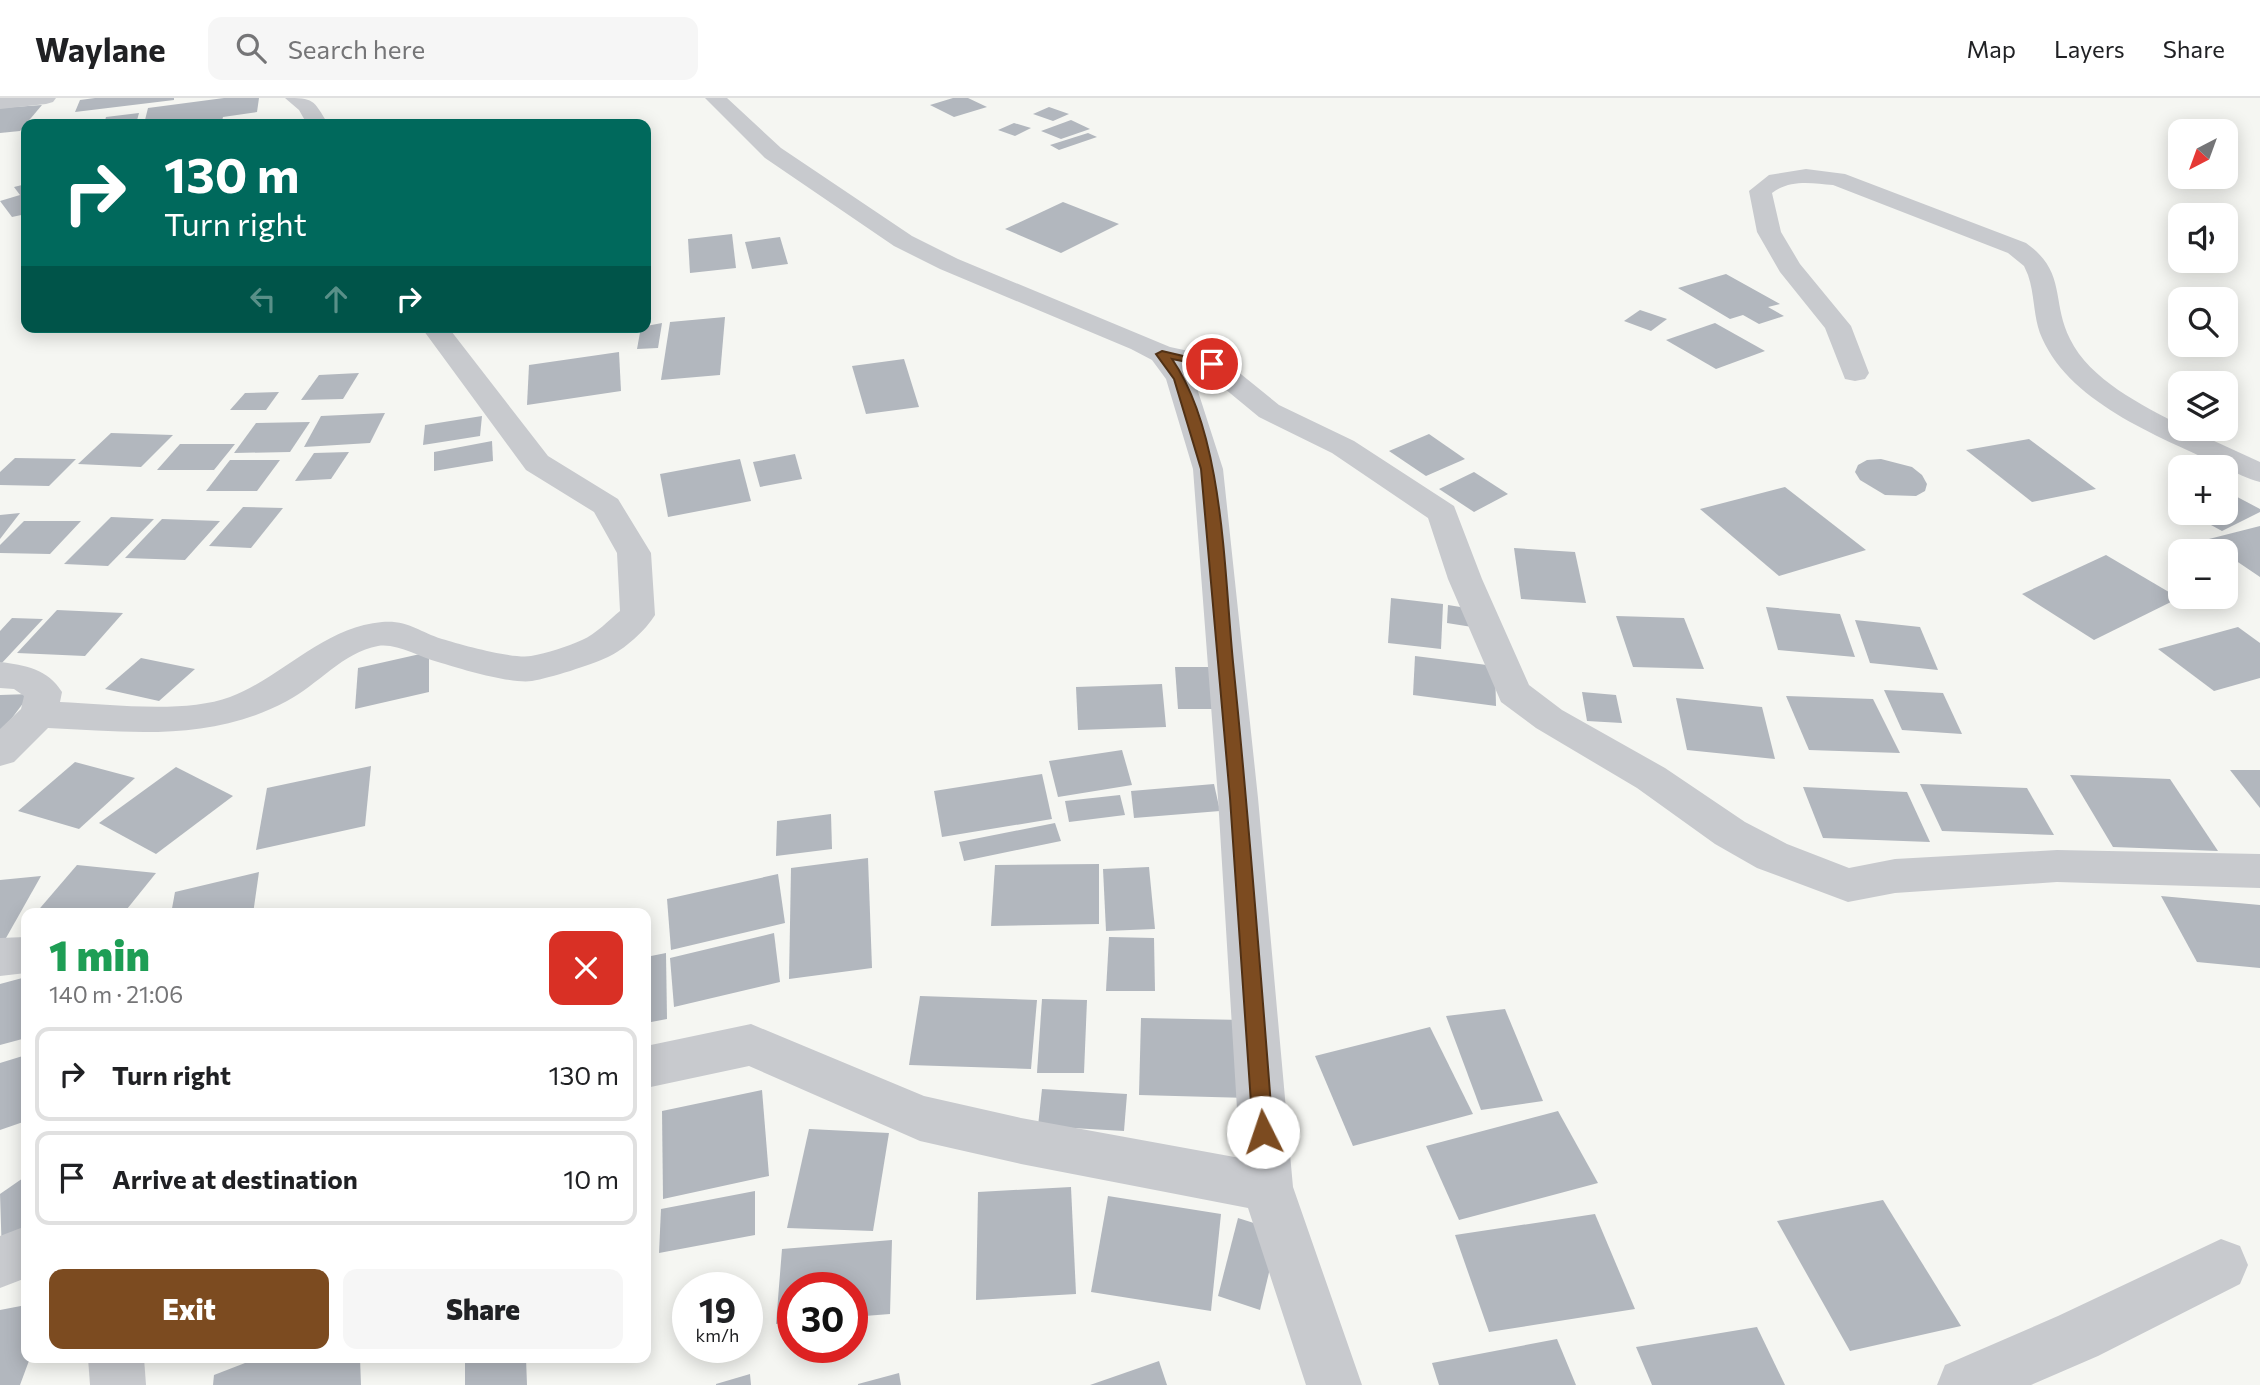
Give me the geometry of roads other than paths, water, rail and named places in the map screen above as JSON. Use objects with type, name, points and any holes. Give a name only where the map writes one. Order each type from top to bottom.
[{"type":"street","points":[[0,103],[46,98]]},
{"type":"street","points":[[295,98],[307,106],[314,119]]},
{"type":"street","points":[[715,98],[774,153],[903,241],[949,264],[1162,354],[1212,364],[1269,411],[1343,447],[1443,513],[1465,579],[1514,693],[1549,719],[1651,778],[1730,833],[1772,856],[1847,885],[1895,876],[2057,866],[2260,871]]},
{"type":"street","points":[[1855,373],[1838,326],[1789,267],[1769,232],[1760,191],[1770,182],[1785,177],[1837,179],[2017,248],[2036,265],[2040,274],[2056,341],[2088,381],[2131,410],[2260,473]]},
{"type":"street","points":[[39,714],[148,719],[209,716],[241,707],[276,691],[355,640],[380,634],[402,634],[426,647],[472,660],[530,669],[597,648],[638,615],[634,553],[607,506],[537,463],[439,333]]},
{"type":"street","points":[[1162,354],[1180,379],[1208,469],[1238,798],[1267,1187],[1334,1385]]},
{"type":"street","points":[[0,675],[23,677],[43,692],[39,714],[0,752]]},
{"type":"street","points":[[0,957],[21,955]]},
{"type":"street","points":[[651,1066],[751,1045],[920,1118],[1021,1141],[1267,1187]]},
{"type":"street","points":[[0,1262],[21,1254]]},
{"type":"street","points":[[1965,1385],[2078,1336],[2221,1265]]},
{"type":"street","points":[[116,1363],[118,1385]]}]
